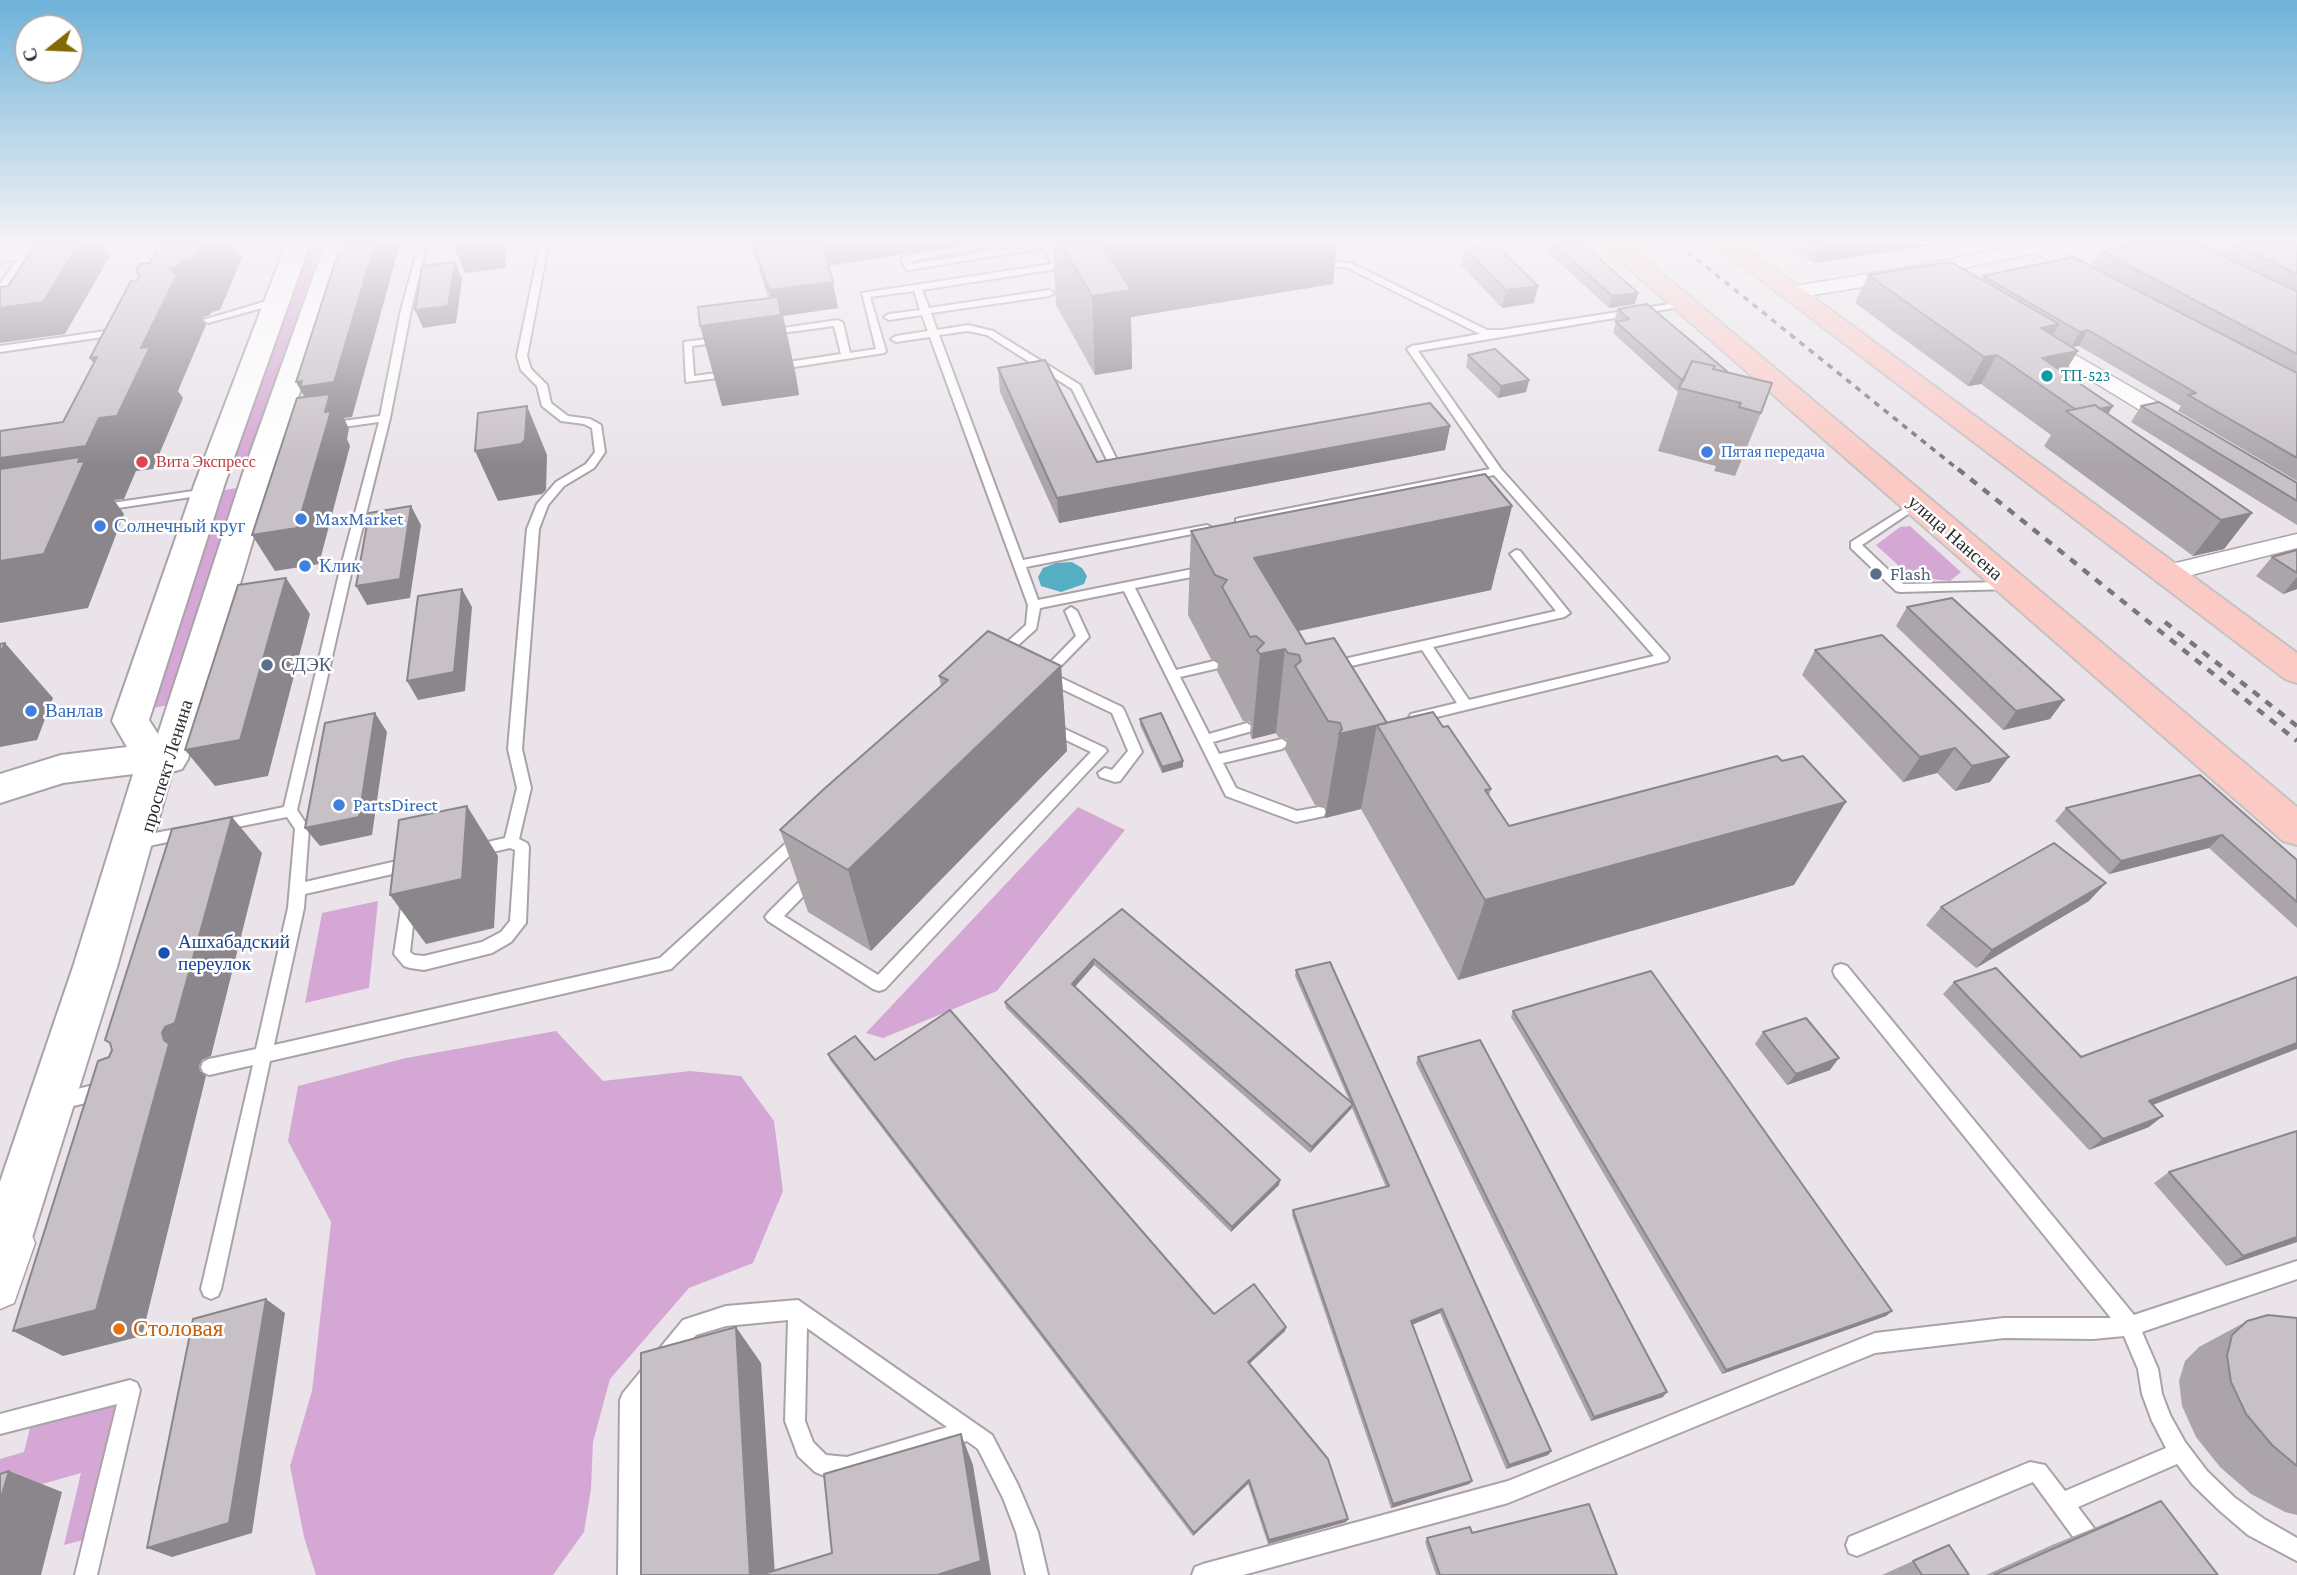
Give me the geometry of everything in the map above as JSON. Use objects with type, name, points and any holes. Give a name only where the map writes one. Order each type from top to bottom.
[{"type":"main road","name":"проспект Ленина","points":[[163,760],[130,721],[209,487],[271,318]]},
{"type":"main road","name":"проспект Ленина","points":[[163,760],[257,476],[277,434],[314,318]]},
{"type":"main road","name":"улица Нансена","points":[[1696,318],[2297,830]]},
{"type":"main road","points":[[1823,318],[2297,671]]},
{"type":"main road","points":[[209,487],[257,476]]},
{"type":"main road","points":[[0,789],[61,769],[110,761],[163,760],[95,967],[56,1102],[0,1257]]},
{"type":"street","points":[[2017,327],[2204,438]]},
{"type":"street","points":[[2164,574],[2297,541]]},
{"type":"street","name":"проспект Ленина","points":[[0,1289],[56,1102],[144,841],[163,760]]},
{"type":"lane","points":[[208,320],[217,318]]},
{"type":"lane","points":[[211,1289],[296,908],[302,828],[290,811],[345,574],[385,418],[405,318]]},
{"type":"lane","points":[[511,842],[524,788],[515,749],[533,529],[543,504],[560,484],[590,466],[600,452],[597,427],[586,421],[565,419],[546,404],[542,385],[526,370],[522,356],[530,318]]},
{"type":"lane","points":[[768,368],[881,351],[871,318]]},
{"type":"lane","points":[[928,318],[1034,605],[1032,626],[1007,656],[989,666]]},
{"type":"lane","points":[[1451,318],[1485,333],[1502,333]]},
{"type":"lane","points":[[1399,721],[1663,659],[1519,506],[1412,349],[1597,318]]},
{"type":"lane","points":[[755,335],[838,323],[846,356]]},
{"type":"lane","points":[[897,339],[968,328],[990,334],[1076,387],[1112,460],[1128,467],[1141,464]]},
{"type":"lane","points":[[0,349],[137,330]]},
{"type":"lane","points":[[728,339],[687,344],[689,380],[741,372]]},
{"type":"lane","points":[[320,428],[385,418]]},
{"type":"lane","points":[[1019,565],[1497,471]]},
{"type":"lane","points":[[81,511],[209,487]]},
{"type":"lane","points":[[1916,504],[1855,545],[1900,587],[2011,586]]},
{"type":"lane","points":[[1341,675],[1335,665],[1564,613],[1516,554]]},
{"type":"lane","points":[[1034,605],[1224,566]]},
{"type":"lane","points":[[1128,586],[1231,792],[1296,817],[1319,812]]},
{"type":"lane","points":[[1071,611],[1083,637],[1037,676],[1117,710],[1136,752],[1115,778],[1105,773]]},
{"type":"lane","points":[[1424,645],[1466,706]]},
{"type":"lane","points":[[1172,675],[1214,665]]},
{"type":"lane","points":[[820,870],[773,917],[879,984],[1101,751],[1032,718]]},
{"type":"lane","points":[[1204,740],[1247,728]]},
{"type":"lane","points":[[1215,760],[1282,744]]},
{"type":"lane","points":[[144,841],[290,811]]},
{"type":"lane","points":[[209,1067],[665,964],[815,825]]},
{"type":"lane","points":[[296,890],[413,872],[402,954],[410,961],[424,963],[486,948],[506,937],[518,922],[522,847],[511,842],[460,853]]},
{"type":"lane","points":[[1841,971],[2130,1326],[2148,1368],[2152,1394],[2162,1421],[2180,1452],[2200,1478],[2256,1527],[2297,1550]]},
{"type":"lane","points":[[56,1102],[117,1088]]},
{"type":"lane","points":[[1203,1575],[1508,1492],[1875,1343],[2004,1328],[2093,1329],[2130,1326],[2297,1270]]},
{"type":"lane","points":[[798,1310],[795,1421],[805,1449],[822,1465],[847,1467],[970,1430]]},
{"type":"lane","points":[[629,1575],[630,1400],[691,1327],[726,1316],[798,1310],[985,1442],[1012,1492],[1027,1532],[1037,1575]]},
{"type":"lane","points":[[0,1424],[130,1390],[86,1575]]},
{"type":"lane","points":[[2063,1503],[2180,1452]]},
{"type":"lane","points":[[1857,1545],[2030,1472],[2038,1472],[2115,1575]]},
{"type":"shaded area","points":[[281,318],[297,318],[246,464],[227,467]]},
{"type":"shaded area","points":[[236,488],[169,705],[147,709],[220,491]]},
{"type":"shaded area","points":[[1910,526],[1961,572],[1950,581],[1911,577],[1876,545],[1900,527]]},
{"type":"shaded area","points":[[1078,807],[1125,830],[997,991],[883,1038],[866,1033]]},
{"type":"shaded area","points":[[378,901],[369,988],[305,1003],[322,913]]},
{"type":"shaded area","points":[[556,1031],[603,1081],[690,1071],[741,1076],[774,1121],[783,1191],[753,1263],[689,1288],[610,1379],[593,1442],[591,1489],[584,1532],[553,1575],[316,1575],[304,1537],[290,1466],[312,1391],[331,1222],[288,1141],[298,1086],[406,1058]]},
{"type":"shaded area","points":[[115,1404],[83,1540],[64,1545],[81,1473],[0,1496],[0,1459],[24,1452],[30,1428]]},
{"type":"water","points":[[1072,562],[1082,568],[1087,576],[1084,584],[1061,592],[1041,586],[1038,577],[1043,568],[1056,563]]},
{"type":"building","points":[[112,318],[156,318],[141,348],[150,347],[117,416],[99,418],[86,446],[0,458],[0,431],[63,422],[97,357],[90,358]]},
{"type":"building","points":[[317,318],[353,318],[334,382],[300,387],[302,381],[296,382]]},
{"type":"building","points":[[699,318],[763,318],[700,326]]},
{"type":"building","points":[[1627,318],[1663,318],[1729,373],[1713,369],[1715,366],[1692,361],[1683,381],[1616,322],[1629,319]]},
{"type":"building","points":[[1928,318],[2048,318],[2059,324],[2041,328],[2078,351],[2042,358],[2113,406],[2100,409],[2095,405],[2075,409],[1997,355],[1984,357]]},
{"type":"building","points":[[2055,318],[2190,318],[2297,373],[2297,458],[2188,395],[2196,393],[2088,330],[2080,332]]},
{"type":"building","points":[[2228,318],[2297,318],[2297,354]]},
{"type":"building","points":[[1495,349],[1529,380],[1501,386],[1468,355]]},
{"type":"building","points":[[1045,360],[1097,462],[1430,403],[1450,426],[1057,498],[998,368]]},
{"type":"building","points":[[1692,361],[1715,366],[1713,369],[1772,383],[1761,413],[1739,407],[1741,403],[1679,388]]},
{"type":"building","points":[[330,394],[325,412],[331,411],[297,528],[252,535],[297,398]]},
{"type":"building","points":[[2159,402],[2297,483],[2297,501],[2141,406]]},
{"type":"building","points":[[2095,405],[2252,513],[2221,520],[2066,411]]},
{"type":"building","points":[[527,406],[525,440],[521,444],[475,451],[478,413]]},
{"type":"building","points":[[80,457],[78,462],[85,461],[44,554],[0,561],[0,469]]},
{"type":"building","points":[[1485,474],[1512,506],[1254,558],[1306,644],[1334,638],[1387,723],[1339,734],[1342,729],[1340,723],[1328,721],[1295,666],[1301,661],[1299,655],[1288,653],[1285,649],[1260,654],[1257,650],[1264,643],[1256,636],[1250,637],[1222,587],[1227,580],[1215,575],[1191,531]]},
{"type":"building","points":[[411,506],[400,579],[356,586],[369,513]]},
{"type":"building","points":[[2297,550],[2297,573],[2272,557]]},
{"type":"building","points":[[286,578],[240,740],[185,750],[238,585]]},
{"type":"building","points":[[462,589],[454,672],[407,681],[418,596]]},
{"type":"building","points":[[1952,598],[2064,700],[2016,711],[1907,607]]},
{"type":"building","points":[[988,631],[1061,666],[848,870],[780,830],[948,680],[939,676]]},
{"type":"building","points":[[1882,635],[2009,757],[1972,766],[1955,748],[1920,757],[1815,650]]},
{"type":"building","points":[[1433,712],[1443,727],[1448,726],[1491,789],[1485,790],[1509,826],[1777,756],[1782,761],[1803,756],[1846,802],[1485,900],[1377,725]]},
{"type":"building","points":[[375,713],[359,817],[305,828],[325,723]]},
{"type":"building","points":[[1161,713],[1183,761],[1162,767],[1140,719]]},
{"type":"building","points":[[2200,775],[2297,860],[2297,902],[2222,835],[2121,861],[2066,808]]},
{"type":"building","points":[[467,806],[462,879],[390,895],[399,820]]},
{"type":"building","points":[[232,817],[175,1023],[165,1027],[162,1033],[169,1044],[96,1310],[13,1331],[98,1061],[109,1057],[112,1050],[110,1043],[105,1040],[172,829]]},
{"type":"building","points":[[2054,843],[2106,883],[1992,950],[1941,907]]},
{"type":"building","points":[[1122,909],[1353,1104],[1312,1147],[1094,959],[1072,984],[1280,1180],[1232,1227],[1005,1002]]},
{"type":"building","points":[[1330,962],[1551,1451],[1509,1465],[1442,1309],[1411,1321],[1472,1481],[1393,1504],[1293,1210],[1389,1186],[1296,970]]},
{"type":"building","points":[[1996,968],[2081,1057],[2297,977],[2297,1043],[2149,1101],[2163,1116],[2103,1139],[1954,982]]},
{"type":"building","points":[[1651,971],[1892,1311],[1726,1370],[1513,1011]]},
{"type":"building","points":[[950,1010],[1214,1314],[1254,1284],[1286,1327],[1248,1362],[1328,1459],[1348,1519],[1269,1540],[1249,1480],[1194,1533],[828,1054],[855,1036],[875,1060]]},
{"type":"building","points":[[1806,1018],[1839,1058],[1796,1074],[1763,1032]]},
{"type":"building","points":[[1480,1040],[1667,1392],[1594,1417],[1418,1057]]},
{"type":"building","points":[[2297,1131],[2297,1237],[2243,1256],[2169,1172]]},
{"type":"building","points":[[266,1299],[229,1523],[147,1548],[193,1319]]},
{"type":"building","points":[[2268,1315],[2297,1318],[2297,1466],[2272,1445],[2246,1414],[2231,1382],[2227,1356],[2232,1335],[2247,1321]]},
{"type":"building","points":[[736,1327],[750,1575],[641,1575],[641,1353]]},
{"type":"building","points":[[961,1434],[981,1561],[937,1575],[760,1575],[832,1553],[824,1474]]},
{"type":"building","points":[[9,1471],[0,1501],[0,1474]]},
{"type":"building","points":[[2161,1501],[2218,1575],[1994,1575]]},
{"type":"building","points":[[1589,1504],[1617,1575],[1440,1575],[1427,1538],[1470,1527],[1472,1533]]},
{"type":"building","points":[[1949,1545],[1969,1575],[1922,1575],[1913,1561]]},
{"type":"railway","points":[[1769,318],[1960,471]]},
{"type":"railway","points":[[1958,469],[2297,741]]},
{"type":"railway","points":[[2165,622],[2297,726]]},
{"type":"place","name":"ТП-523","points":[[2047,376]]},
{"type":"place","name":"Пятая передача","points":[[1707,452]]},
{"type":"place","name":"Вита Экспресс","points":[[142,462]]},
{"type":"place","name":"MaxMarket","points":[[301,519]]},
{"type":"place","name":"Солнечный круг","points":[[100,526]]},
{"type":"place","name":"Клик","points":[[305,566]]},
{"type":"place","name":"Flash","points":[[1876,574]]},
{"type":"place","name":"СДЭК","points":[[267,665]]},
{"type":"place","name":"Ванлав","points":[[31,711]]},
{"type":"place","name":"PartsDirect","points":[[339,805]]},
{"type":"place","name":"Ашхабадский переулок","points":[[164,953]]},
{"type":"place","name":"Столовая","points":[[119,1329]]}]
